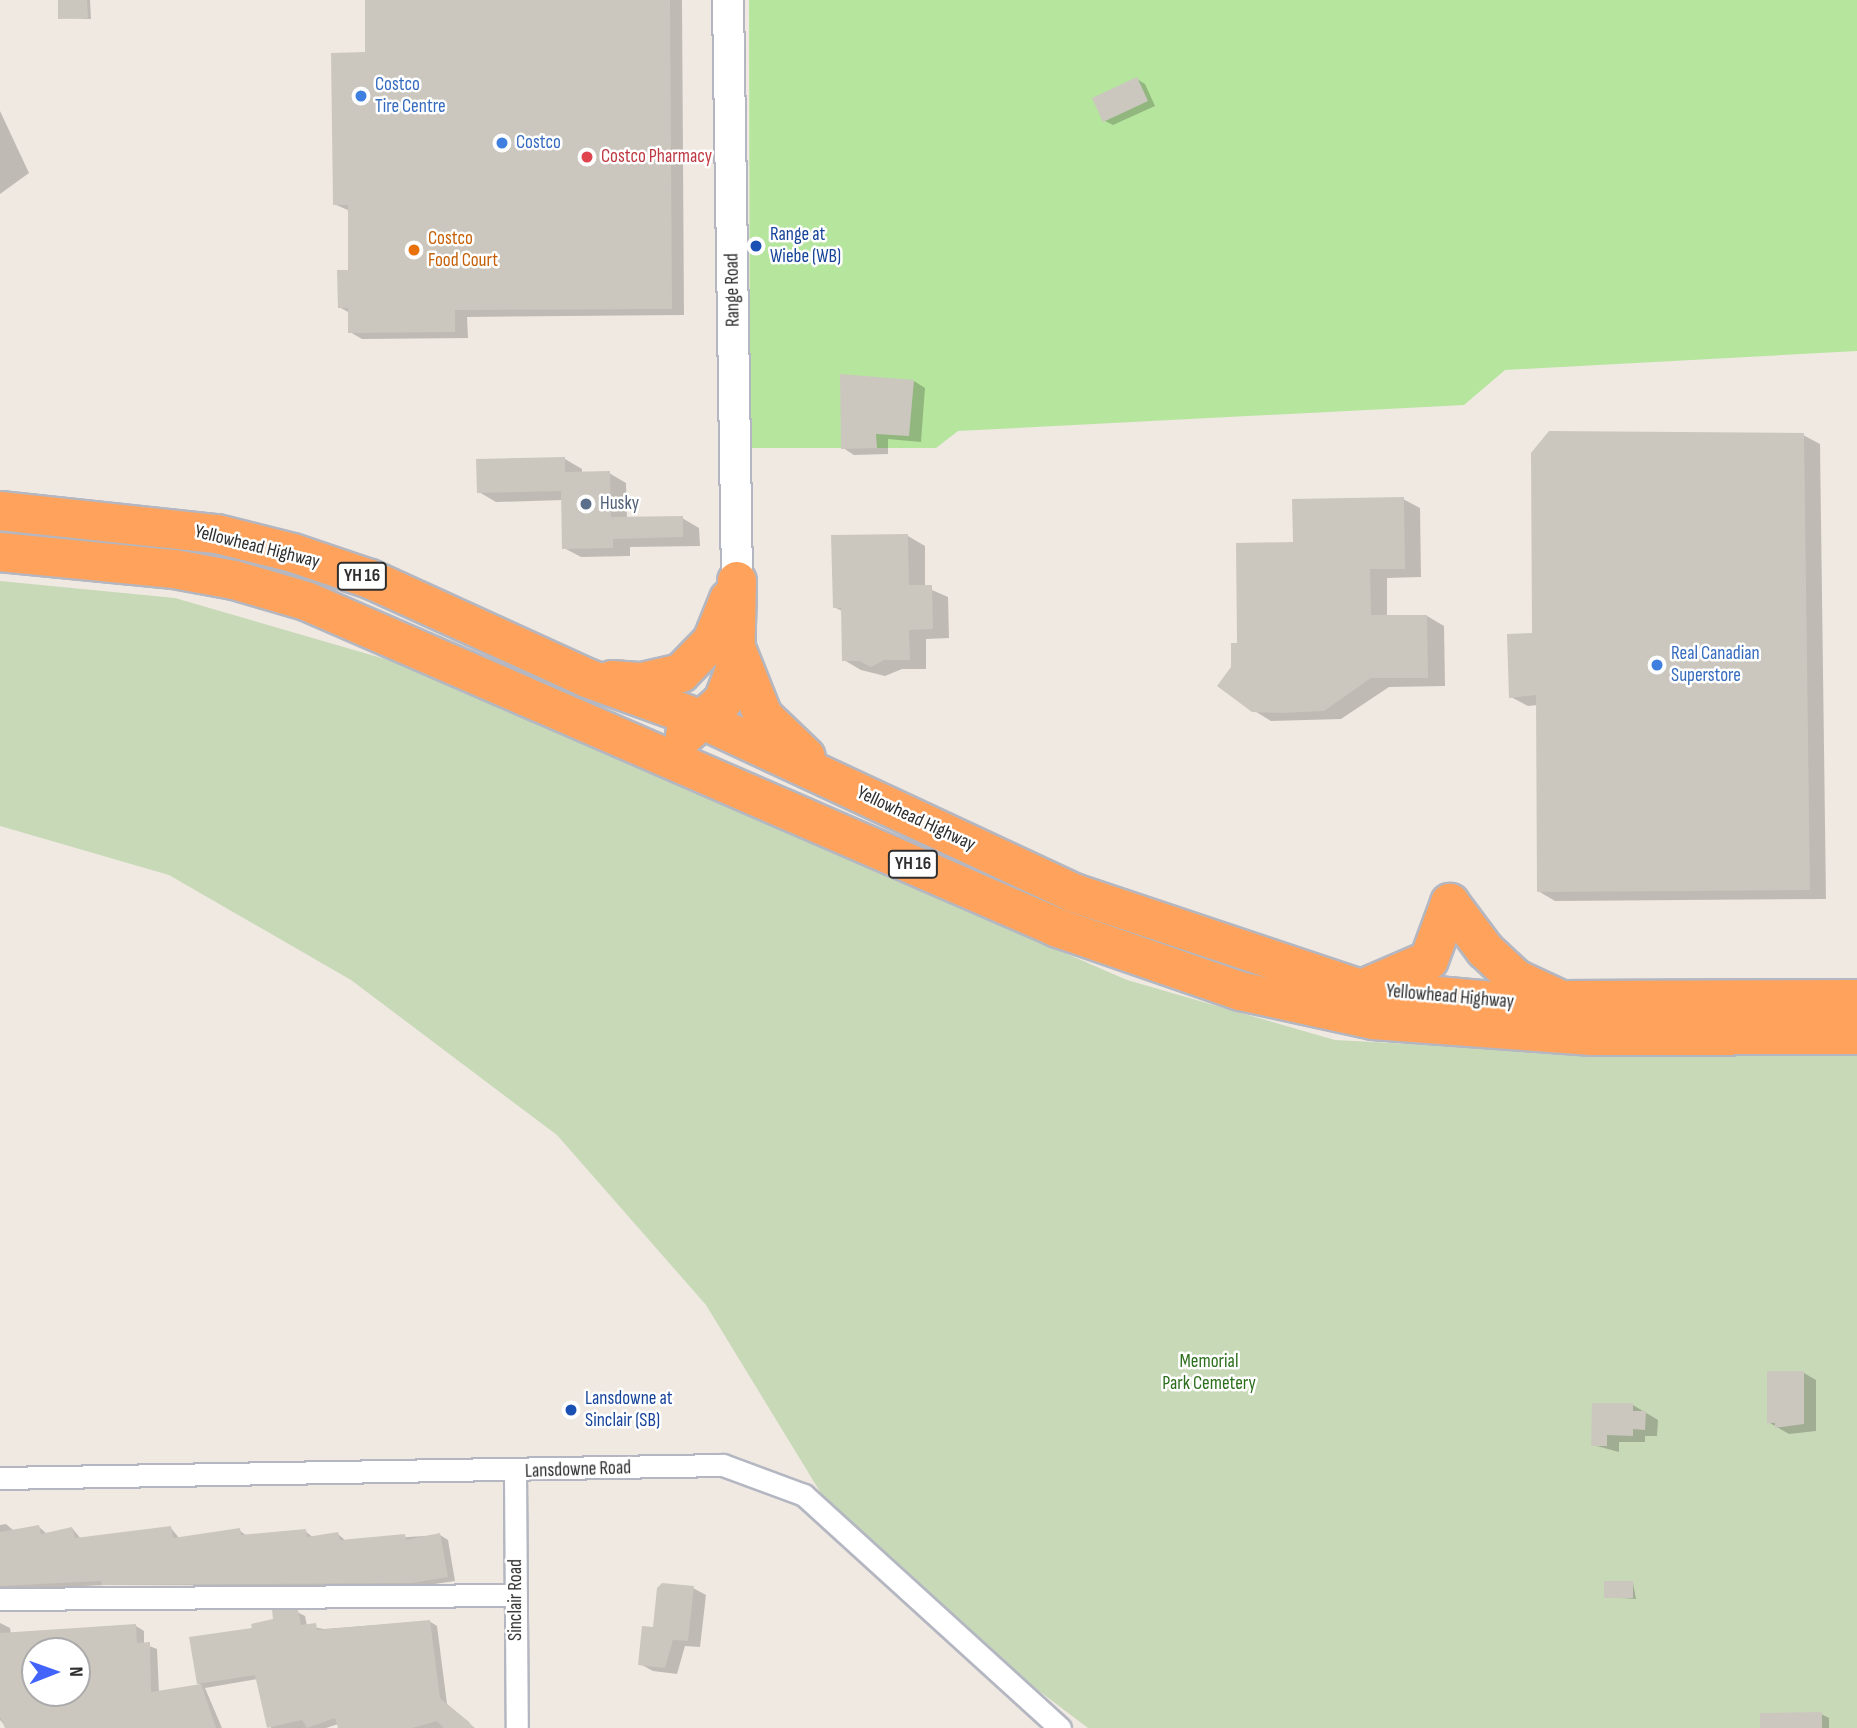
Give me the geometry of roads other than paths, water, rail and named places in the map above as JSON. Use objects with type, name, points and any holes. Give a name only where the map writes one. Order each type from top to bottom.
[{"type":"highway","name":"Yellowhead Highway","points":[[0,511],[135,522],[217,534],[293,553],[370,579],[587,678],[703,720],[1074,893],[1361,989],[1538,1005],[1561,1000],[1857,999]]},
{"type":"highway","name":"Yellowhead Highway","points":[[0,552],[174,569],[234,580],[306,601],[1058,928],[1240,990],[1373,1020],[1592,1036],[1857,1035]]},
{"type":"highway","points":[[632,741],[671,742],[703,720],[723,701],[734,670],[737,581]]},
{"type":"highway","points":[[587,678],[642,682],[681,673],[712,641],[737,581]]},
{"type":"highway","points":[[735,646],[763,716],[841,785]]},
{"type":"highway","points":[[1361,989],[1429,960],[1450,902],[1485,950],[1516,979],[1561,1000]]},
{"type":"street","name":"Range Road","points":[[728,0],[737,581]]},
{"type":"street","name":"Lansdowne Road","points":[[0,1478],[515,1472],[723,1465],[804,1495],[1060,1728]]},
{"type":"street","name":"Sinclair Road","points":[[515,1472],[517,1728]]},
{"type":"street","points":[[0,1598],[516,1595]]},
{"type":"place","name":"Costco Tire Centre","points":[[361,96]]},
{"type":"place","name":"Costco","points":[[502,143]]},
{"type":"place","name":"Costco Pharmacy","points":[[587,157]]},
{"type":"place","name":"Range at Wiebe (WB)","points":[[756,246]]},
{"type":"place","name":"Costco Food Court","points":[[414,250]]},
{"type":"place","name":"Husky","points":[[586,504]]},
{"type":"place","name":"Real Canadian Superstore","points":[[1657,665]]},
{"type":"place","name":"Lansdowne at Sinclair (SB)","points":[[571,1410]]},
{"type":"park label","name":"Memorial Park Cemetery","points":[[1209,1373]]}]
